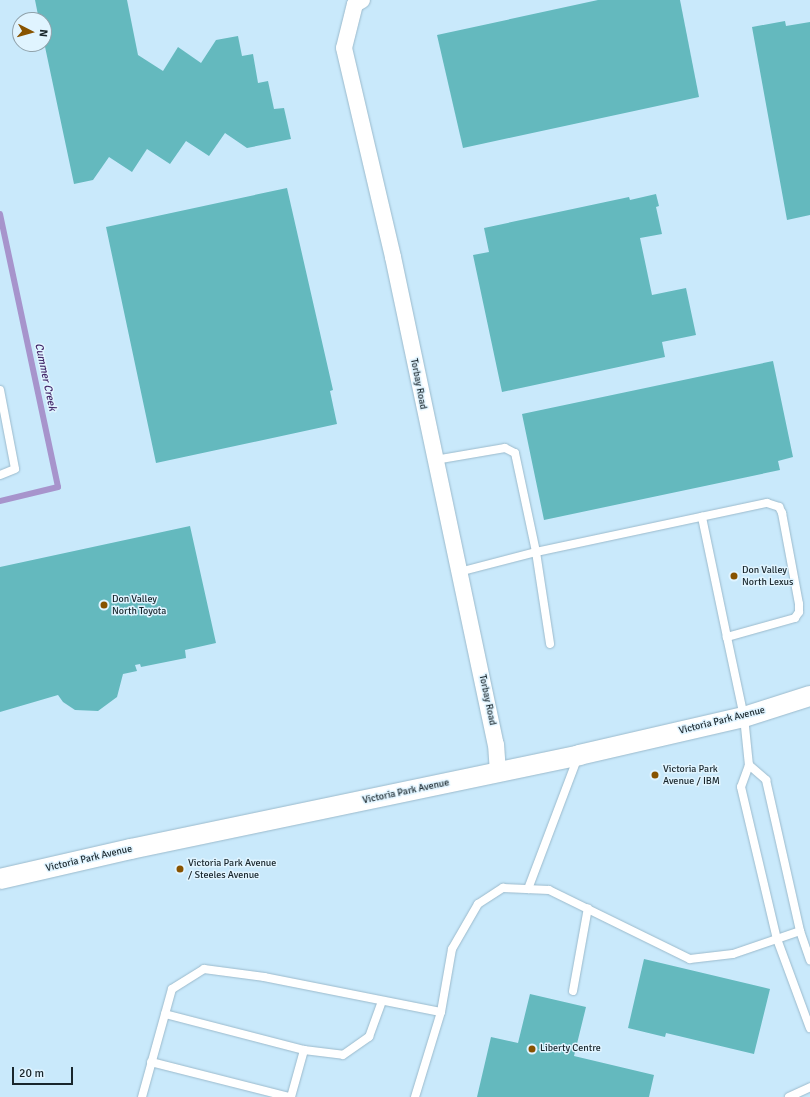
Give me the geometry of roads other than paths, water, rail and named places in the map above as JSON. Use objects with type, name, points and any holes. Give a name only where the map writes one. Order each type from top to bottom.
[{"type":"street","name":"Torbay Road","points":[[362,0],[355,4],[344,48],[393,257],[434,460],[496,744],[498,773]]},
{"type":"street","name":"Victoria Park Avenue","points":[[0,879],[131,849],[579,755],[744,717],[810,696]]},
{"type":"lane","points":[[0,390],[16,469],[0,475]]},
{"type":"lane","points":[[434,460],[505,448],[515,453],[536,552],[550,644]]},
{"type":"lane","points":[[459,572],[536,552],[767,502],[779,507],[782,513],[799,612],[788,622],[727,637]]},
{"type":"lane","points":[[702,517],[744,717],[749,765],[741,787],[777,939],[810,1028]]},
{"type":"lane","points":[[528,889],[579,755]]},
{"type":"lane","points":[[749,765],[766,780],[800,931],[810,960]]},
{"type":"lane","points":[[415,1097],[440,1012],[452,949],[478,904],[503,888],[549,890],[690,959],[733,954],[800,931]]},
{"type":"lane","points":[[573,991],[588,908]]},
{"type":"lane","points":[[142,1097],[172,989],[204,969],[264,977],[382,1002],[440,1012]]},
{"type":"lane","points":[[165,1014],[304,1050],[343,1054],[370,1037],[382,1002]]},
{"type":"lane","points":[[151,1062],[290,1097],[304,1050]]},
{"type":"lane","points":[[788,1097],[810,1087]]},
{"type":"waterway","name":"Cummer Creek","points":[[0,214],[58,487],[0,501]]},
{"type":"place","name":"Don Valley North Lexus","points":[[734,576]]},
{"type":"place","name":"Don Valley North Toyota","points":[[104,605]]},
{"type":"place","name":"Victoria Park Avenue / IBM","points":[[655,775]]},
{"type":"place","name":"Victoria Park Avenue / Steeles Avenue","points":[[180,869]]},
{"type":"place","name":"Liberty Centre","points":[[532,1049]]}]
